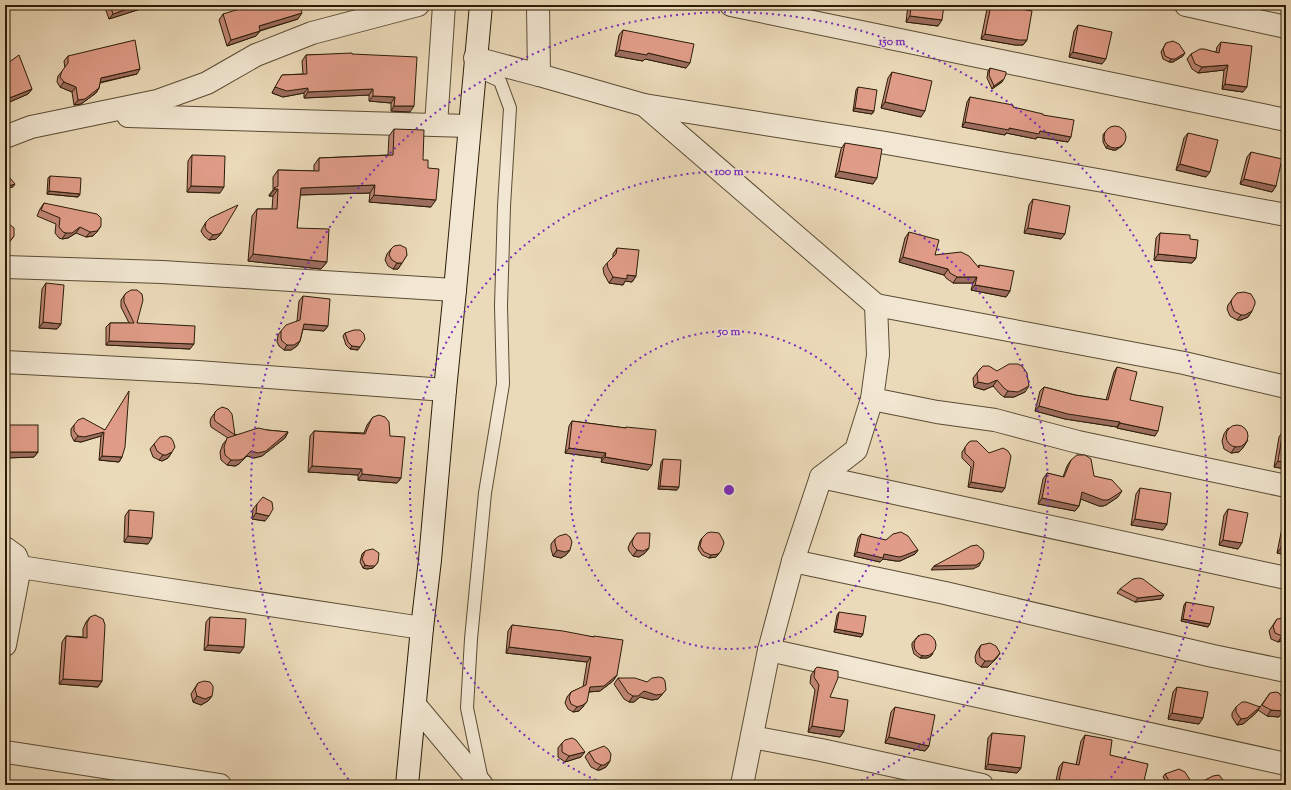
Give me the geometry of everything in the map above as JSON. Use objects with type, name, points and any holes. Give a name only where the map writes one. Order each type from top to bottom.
[{"type":"street","points":[[5,136],[31,127],[157,101],[207,83],[256,55],[312,33],[418,5]]},
{"type":"street","points":[[436,125],[444,5]]},
{"type":"street","points":[[408,785],[481,5]]},
{"type":"street","points":[[538,5],[539,75]]},
{"type":"street","points":[[731,5],[1286,120]]},
{"type":"street","points":[[1186,5],[1286,27]]},
{"type":"street","points":[[475,64],[539,75],[644,105],[894,144],[1286,215]]},
{"type":"street","points":[[644,105],[876,305],[1184,363],[1286,388]]},
{"type":"street","points":[[88,115],[469,126]]},
{"type":"street","points":[[5,267],[162,272],[455,290]]},
{"type":"street","points":[[742,785],[769,650],[793,561],[821,477],[856,450],[872,399],[878,355],[876,305]]},
{"type":"street","points":[[5,362],[198,372],[444,390]]},
{"type":"street","points":[[872,399],[937,412],[995,420],[1078,442],[1286,486]]},
{"type":"street","points":[[821,477],[1286,578]]},
{"type":"street","points":[[5,548],[16,556],[20,567],[5,645]]},
{"type":"street","points":[[793,561],[952,595],[1213,656],[1286,671]]},
{"type":"street","points":[[20,567],[422,628]]},
{"type":"street","points":[[769,650],[1286,764]]},
{"type":"street","points":[[415,705],[483,785]]},
{"type":"street","points":[[752,737],[821,750],[982,785]]},
{"type":"street","points":[[6,752],[220,785]]},
{"type":"lane","points":[[475,64],[500,81],[510,108],[504,206],[501,306],[503,384],[485,493],[471,639],[467,708],[483,785]]},
{"type":"building","points":[[110,5],[139,5],[113,14]]},
{"type":"building","points":[[253,5],[299,5],[302,13],[259,26],[260,31],[231,40],[223,14]]},
{"type":"building","points":[[911,5],[944,5],[942,20],[910,16]]},
{"type":"building","points":[[991,5],[1032,11],[1027,40],[985,34]]},
{"type":"building","points":[[1078,25],[1112,32],[1106,59],[1073,52]]},
{"type":"building","points":[[623,30],[694,44],[690,63],[648,53],[647,55],[619,50]]},
{"type":"building","points":[[135,40],[140,69],[101,78],[99,88],[85,99],[78,100],[76,87],[64,82],[60,77],[62,71],[68,63],[68,56]]},
{"type":"building","points":[[1173,41],[1179,44],[1185,53],[1175,59],[1171,59],[1165,56],[1163,49],[1166,43]]},
{"type":"building","points":[[1221,42],[1252,46],[1247,87],[1225,84],[1228,65],[1202,67],[1195,64],[1191,54],[1200,49],[1219,53]]},
{"type":"building","points":[[352,53],[417,57],[414,106],[394,106],[395,97],[373,96],[373,89],[308,92],[308,88],[287,91],[275,87],[282,75],[307,74],[306,55]]},
{"type":"building","points":[[19,55],[32,89],[7,99],[5,90],[5,65]]},
{"type":"building","points":[[990,68],[1006,72],[1004,79],[994,86],[989,75]]},
{"type":"building","points":[[892,72],[932,81],[925,111],[885,102]]},
{"type":"building","points":[[858,87],[877,90],[874,111],[855,108]]},
{"type":"building","points":[[970,97],[1013,105],[1013,107],[1043,115],[1074,120],[1071,137],[1040,131],[1039,134],[1009,128],[1009,130],[965,122]]},
{"type":"building","points":[[1115,126],[1119,127],[1125,133],[1125,141],[1119,147],[1115,148],[1111,147],[1105,141],[1104,137],[1105,133],[1111,127]]},
{"type":"building","points":[[394,129],[424,130],[423,160],[428,160],[428,168],[439,169],[436,200],[374,195],[375,185],[301,188],[297,228],[329,229],[327,262],[253,254],[257,209],[277,209],[278,189],[274,188],[278,186],[278,170],[319,171],[319,158],[393,155]]},
{"type":"building","points":[[1188,133],[1218,140],[1210,172],[1180,164]]},
{"type":"building","points":[[845,143],[882,149],[877,178],[839,171]]},
{"type":"building","points":[[1251,152],[1282,159],[1276,186],[1244,179]]},
{"type":"building","points":[[192,155],[225,156],[224,187],[191,186]]},
{"type":"building","points":[[5,172],[15,184],[5,187]]},
{"type":"building","points":[[50,176],[81,178],[80,194],[49,191]]},
{"type":"building","points":[[1033,199],[1070,206],[1065,234],[1028,228]]},
{"type":"building","points":[[44,203],[97,214],[101,218],[101,226],[97,231],[90,232],[80,227],[72,233],[63,232],[59,227],[60,218],[41,210]]},
{"type":"building","points":[[238,205],[222,232],[213,235],[207,231],[205,227],[206,222],[210,218]]},
{"type":"building","points":[[5,223],[14,228],[14,236],[10,241],[6,242],[5,241]]},
{"type":"building","points":[[909,232],[939,240],[935,255],[961,252],[969,256],[979,268],[979,265],[1014,271],[1010,291],[975,285],[977,277],[957,277],[950,273],[948,269],[903,257]]},
{"type":"building","points":[[1160,233],[1190,235],[1190,239],[1198,240],[1196,258],[1158,254]]},
{"type":"building","points":[[400,245],[406,248],[407,255],[402,263],[397,263],[392,260],[389,255],[394,246]]},
{"type":"building","points":[[617,248],[639,250],[636,276],[627,275],[627,279],[613,277],[607,263],[616,254]]},
{"type":"building","points":[[46,283],[64,285],[61,324],[43,322]]},
{"type":"building","points":[[131,290],[137,290],[142,294],[143,300],[137,323],[195,326],[194,344],[109,341],[110,323],[134,323],[124,302],[124,296]]},
{"type":"building","points":[[1244,292],[1251,294],[1255,304],[1252,311],[1245,315],[1241,315],[1234,311],[1231,303],[1232,299],[1237,293]]},
{"type":"building","points":[[303,296],[330,299],[328,326],[304,324],[300,341],[294,345],[287,345],[282,341],[281,331],[286,325],[300,320]]},
{"type":"building","points":[[360,330],[364,334],[365,339],[360,347],[352,346],[348,342],[345,333]]},
{"type":"building","points":[[1009,364],[1018,364],[1022,366],[1027,373],[1029,386],[1018,392],[1008,391],[997,380],[988,384],[978,382],[977,373],[983,366],[989,366],[997,371]]},
{"type":"building","points":[[1117,367],[1137,372],[1130,400],[1163,407],[1158,431],[1120,422],[1068,414],[1039,406],[1044,387],[1075,395],[1108,400]]},
{"type":"building","points":[[129,391],[125,447],[122,457],[102,456],[104,432],[84,437],[78,436],[74,431],[74,425],[78,420],[83,418],[105,430]]},
{"type":"building","points":[[222,407],[228,409],[232,414],[235,435],[215,421],[215,412]]},
{"type":"building","points":[[379,415],[385,417],[389,422],[390,436],[405,437],[401,478],[362,474],[362,469],[312,466],[314,431],[365,434],[373,417]]},
{"type":"building","points":[[572,421],[626,428],[656,430],[652,465],[605,457],[606,453],[569,448]]},
{"type":"building","points":[[9,425],[38,425],[38,452],[9,452]]},
{"type":"building","points":[[1237,425],[1245,428],[1248,436],[1245,444],[1237,447],[1229,444],[1226,436],[1229,428]]},
{"type":"building","points":[[258,428],[288,432],[266,451],[258,453],[251,451],[243,459],[239,460],[231,460],[225,455],[224,447],[227,438]]},
{"type":"building","points":[[1283,431],[1286,432],[1286,463],[1278,461]]},
{"type":"building","points":[[166,436],[171,438],[175,447],[172,452],[163,455],[157,451],[154,444],[160,437]]},
{"type":"building","points":[[971,441],[977,441],[989,453],[1003,448],[1008,451],[1011,456],[1005,488],[971,482],[974,462],[965,453],[965,447]]},
{"type":"building","points":[[1077,455],[1085,455],[1091,459],[1094,476],[1112,480],[1122,491],[1107,500],[1103,500],[1082,492],[1079,506],[1042,498],[1047,473],[1064,477],[1071,460]]},
{"type":"building","points":[[663,459],[681,460],[679,487],[660,486]]},
{"type":"building","points":[[1140,488],[1171,493],[1167,524],[1135,519]]},
{"type":"building","points":[[263,497],[272,502],[273,509],[269,516],[256,513],[257,504]]},
{"type":"building","points":[[1228,509],[1248,513],[1242,543],[1223,540]]},
{"type":"building","points":[[129,510],[154,512],[152,538],[128,536]]},
{"type":"building","points":[[1286,522],[1286,549],[1281,548]]},
{"type":"building","points":[[901,532],[908,536],[918,550],[899,557],[884,554],[883,558],[857,552],[861,534],[886,540],[893,534]]},
{"type":"building","points":[[637,533],[650,533],[649,548],[643,551],[637,550],[633,546],[632,542]]},
{"type":"building","points":[[707,533],[719,533],[724,543],[718,554],[711,555],[704,552],[700,546],[702,538]]},
{"type":"building","points":[[566,534],[570,537],[572,542],[570,550],[565,552],[557,550],[555,539]]},
{"type":"building","points":[[977,545],[983,550],[984,553],[981,562],[976,565],[934,566],[971,546]]},
{"type":"building","points":[[373,549],[379,553],[378,562],[375,566],[365,565],[362,559],[365,551]]},
{"type":"building","points":[[1133,579],[1143,579],[1164,595],[1138,598],[1120,589]]},
{"type":"building","points":[[1186,602],[1214,607],[1210,624],[1183,619]]},
{"type":"building","points":[[839,612],[866,616],[863,634],[836,629]]},
{"type":"building","points":[[95,615],[103,619],[105,625],[102,681],[63,679],[66,636],[87,638],[87,623],[90,617]]},
{"type":"building","points":[[210,617],[246,619],[244,647],[208,645]]},
{"type":"building","points":[[1285,618],[1286,635],[1282,636],[1275,633],[1273,626],[1277,619]]},
{"type":"building","points":[[512,625],[623,640],[617,675],[604,686],[590,687],[587,702],[577,707],[571,704],[569,698],[571,692],[586,685],[591,657],[509,647]]},
{"type":"building","points":[[925,634],[933,637],[936,645],[933,653],[925,656],[917,653],[914,645],[917,637]]},
{"type":"building","points":[[990,643],[996,646],[1000,653],[994,660],[985,661],[980,657],[979,651],[981,645]]},
{"type":"building","points":[[817,667],[838,671],[838,678],[830,697],[848,700],[844,731],[812,726],[819,685],[814,677],[815,669]]},
{"type":"building","points":[[618,678],[635,678],[647,682],[652,678],[663,678],[665,681],[666,690],[662,694],[656,695],[644,691],[638,696],[633,696],[628,693]]},
{"type":"building","points":[[204,681],[210,682],[213,686],[212,696],[205,699],[197,696],[195,689],[198,683]]},
{"type":"building","points":[[1177,687],[1208,692],[1203,718],[1172,713]]},
{"type":"building","points":[[1270,693],[1279,693],[1284,701],[1283,711],[1271,710],[1262,705]]},
{"type":"building","points":[[1242,702],[1260,707],[1247,718],[1241,719],[1236,712],[1236,707]]},
{"type":"building","points":[[895,707],[935,715],[929,746],[889,737]]},
{"type":"building","points":[[992,733],[1025,736],[1021,768],[988,764]]},
{"type":"building","points":[[1085,735],[1112,740],[1110,755],[1148,764],[1143,785],[1114,785],[1090,780],[1089,785],[1084,785],[1059,780],[1063,762],[1079,765]]},
{"type":"building","points":[[572,738],[576,740],[585,752],[569,756],[562,752],[562,743],[565,740]]},
{"type":"building","points":[[604,746],[611,754],[610,761],[604,765],[601,765],[595,762],[589,752]]},
{"type":"building","points":[[1179,769],[1185,772],[1190,780],[1184,785],[1171,784],[1165,774]]},
{"type":"building","points":[[1219,775],[1223,780],[1224,785],[1206,785],[1203,781],[1213,776]]}]
